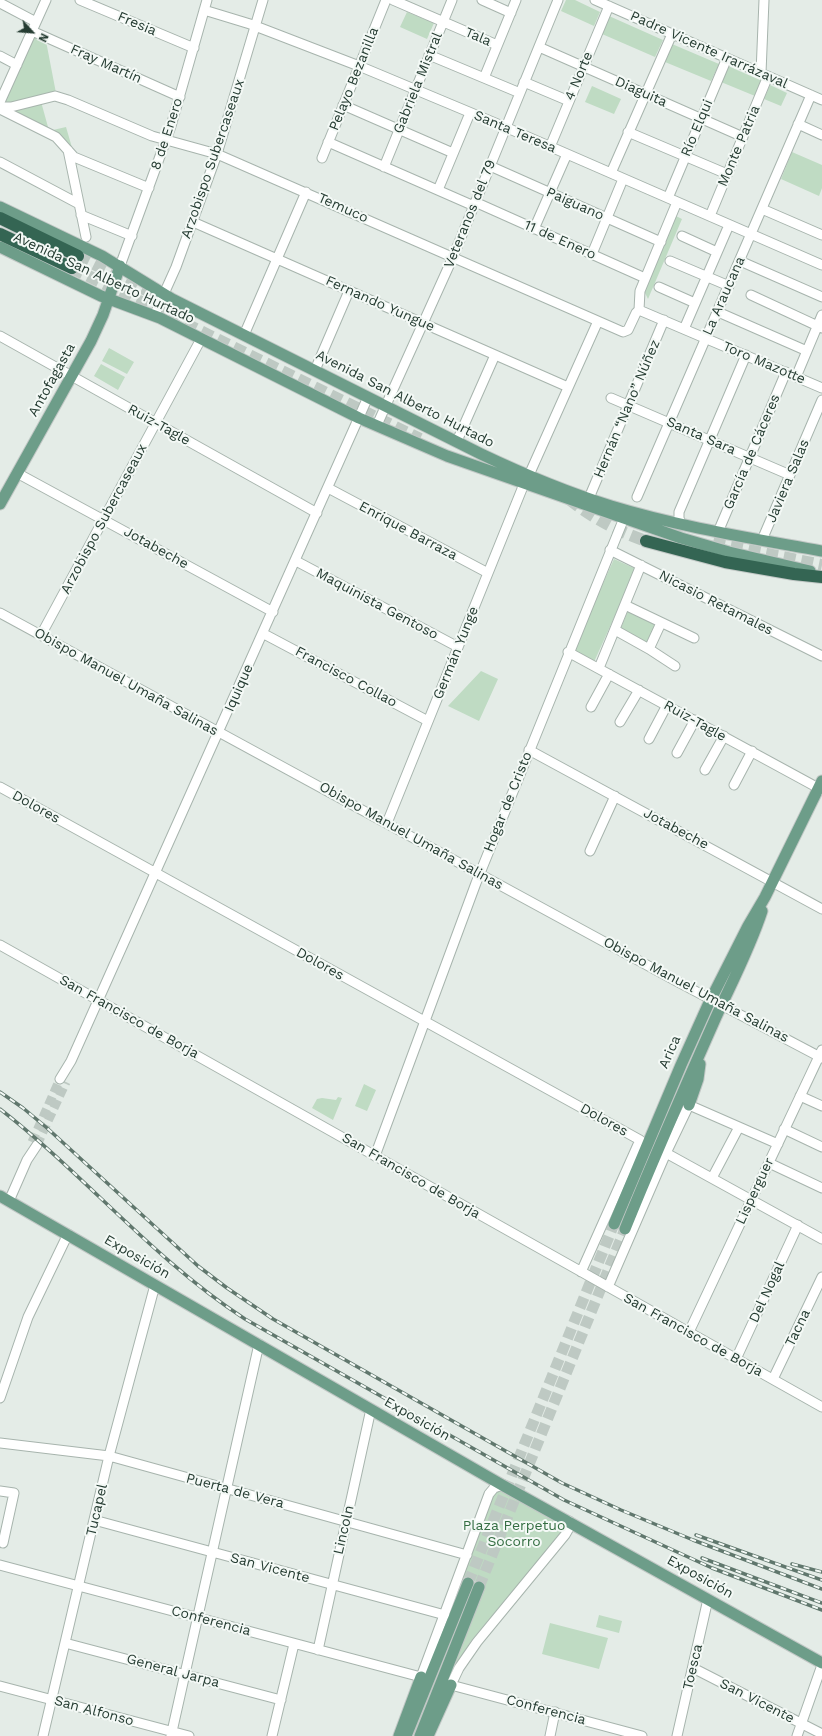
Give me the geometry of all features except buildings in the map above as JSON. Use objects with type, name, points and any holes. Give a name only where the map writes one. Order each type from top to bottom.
[{"type":"highway","points":[[0,218],[78,256]]},
{"type":"highway","points":[[0,234],[72,268]]},
{"type":"highway","points":[[646,541],[725,562],[794,574],[822,577]]},
{"type":"main road","name":"Avenida San Alberto Hurtado","points":[[0,207],[83,246],[120,266],[165,295],[457,442],[527,480],[624,518],[717,549],[822,574]]},
{"type":"main road","name":"Avenida San Alberto Hurtado","points":[[0,247],[108,298],[154,316],[359,418],[440,454],[681,524],[822,551]]},
{"type":"main road","name":"Antofagasta","points":[[0,504],[89,346],[120,266]]},
{"type":"main road","points":[[102,315],[120,302]]},
{"type":"main road","name":"Arica","points":[[614,1224],[681,1065],[711,999],[821,787]]},
{"type":"main road","name":"Arica","points":[[625,1229],[702,1050],[749,947],[765,897]]},
{"type":"main road","points":[[689,1105],[698,1079],[702,1050]]},
{"type":"main road","points":[[640,1140],[665,1090],[681,1065]]},
{"type":"main road","name":"Exposición","points":[[4,1198],[502,1485],[570,1521],[822,1664]]},
{"type":"main road","points":[[406,1736],[468,1583]]},
{"type":"main road","points":[[420,1736],[480,1587]]},
{"type":"main road","points":[[399,1736],[421,1678]]},
{"type":"main road","points":[[428,1736],[451,1685]]},
{"type":"street","points":[[0,102],[46,0]]},
{"type":"street","name":"Fresia","points":[[80,0],[194,48]]},
{"type":"street","name":"8 de Enero","points":[[120,266],[166,140],[180,97],[207,0]]},
{"type":"street","name":"Arzobispo Subercaseaux","points":[[154,316],[165,295],[217,154],[263,0]]},
{"type":"street","name":"Pelayo Bezanilla","points":[[322,158],[386,0]]},
{"type":"street","name":"Tala","points":[[392,0],[497,45]]},
{"type":"street","name":"Gabriela Mistral","points":[[384,167],[452,0]]},
{"type":"street","points":[[482,0],[511,13]]},
{"type":"street","points":[[484,78],[516,0]]},
{"type":"street","name":"Veteranos del 79","points":[[377,425],[453,257],[558,0]]},
{"type":"street","name":"Padre Vicente Irarrázaval","points":[[595,0],[822,100]]},
{"type":"street","name":"Monte Patria","points":[[710,216],[743,137],[765,74],[764,0]]},
{"type":"street","points":[[0,3],[36,22]]},
{"type":"street","name":"4 Norte","points":[[550,147],[609,6]]},
{"type":"street","name":"Santa Teresa","points":[[204,10],[256,26],[359,66],[567,154],[822,265]]},
{"type":"street","name":"Fray Martín","points":[[32,31],[180,97]]},
{"type":"street","points":[[610,173],[672,34]]},
{"type":"street","name":"Diaguita","points":[[539,47],[743,137]]},
{"type":"street","points":[[429,55],[520,93]]},
{"type":"street","points":[[0,56],[17,65]]},
{"type":"street","name":"Río Elqui","points":[[668,198],[727,58]]},
{"type":"street","points":[[524,82],[569,101]]},
{"type":"street","name":"La Araucana","points":[[637,497],[811,95]]},
{"type":"street","name":"Temuco","points":[[0,108],[55,96],[68,100],[152,136],[217,154],[621,331],[626,331],[639,310]]},
{"type":"street","points":[[343,105],[453,153]]},
{"type":"street","points":[[0,108],[56,137],[74,157],[149,188]]},
{"type":"street","points":[[438,190],[470,113]]},
{"type":"street","points":[[798,124],[822,135]]},
{"type":"street","points":[[628,132],[727,174]]},
{"type":"street","name":"11 de Enero","points":[[328,142],[438,190],[534,228],[645,278]]},
{"type":"street","points":[[68,150],[86,237]]},
{"type":"street","points":[[534,228],[567,154]]},
{"type":"street","points":[[0,162],[79,204]]},
{"type":"street","name":"Paiguano","points":[[490,166],[660,242]]},
{"type":"street","points":[[592,254],[624,179]]},
{"type":"street","points":[[244,335],[306,192]]},
{"type":"street","points":[[639,310],[640,291],[677,202]]},
{"type":"street","points":[[762,209],[822,235]]},
{"type":"street","points":[[81,215],[132,236]]},
{"type":"street","name":"Fernando Yungue","points":[[193,222],[568,387]]},
{"type":"street","points":[[684,329],[729,224]]},
{"type":"street","points":[[682,236],[717,252]]},
{"type":"street","points":[[670,260],[729,286]]},
{"type":"street","points":[[740,261],[822,297]]},
{"type":"street","points":[[659,287],[696,303]]},
{"type":"street","points":[[314,370],[349,291]]},
{"type":"street","points":[[751,295],[820,327]]},
{"type":"street","name":"Toro Mazotte","points":[[639,310],[822,388]]},
{"type":"street","points":[[718,312],[807,351]]},
{"type":"street","points":[[796,376],[820,327],[822,315]]},
{"type":"street","name":"Hernán “Nano” Núñez","points":[[589,498],[664,320]]},
{"type":"street","name":"Germán Yunge","points":[[387,823],[527,480],[598,321]]},
{"type":"street","name":"Ruiz-Tagle","points":[[0,336],[317,513]]},
{"type":"street","name":"Arzobispo Subercaseaux","points":[[41,635],[201,339]]},
{"type":"street","points":[[457,442],[495,355]]},
{"type":"street","points":[[681,524],[679,512],[746,355]]},
{"type":"street","name":"García de Cáceres","points":[[718,532],[786,372]]},
{"type":"street","name":"Iquique","points":[[63,1080],[264,634],[368,397]]},
{"type":"street","name":"Santa Sara","points":[[611,398],[790,475]]},
{"type":"street","name":"Javiera Salas","points":[[762,540],[822,400]]},
{"type":"street","name":"Jotabeche","points":[[18,473],[273,612]]},
{"type":"street","name":"Enrique Barraza","points":[[328,488],[488,573]]},
{"type":"street","name":"Hogar de Cristo","points":[[375,1156],[479,874],[568,652],[624,518]]},
{"type":"street","name":"Nicasio Retamales","points":[[610,550],[822,656]]},
{"type":"street","name":"Maquinista Gentoso","points":[[296,561],[458,647]]},
{"type":"street","points":[[599,668],[641,565]]},
{"type":"street","points":[[625,605],[694,638]]},
{"type":"street","name":"Obispo Manuel Umaña Salinas","points":[[0,613],[722,1005],[821,1055]]},
{"type":"street","points":[[649,649],[661,623]]},
{"type":"street","points":[[615,630],[676,666]]},
{"type":"street","name":"Francisco Collao","points":[[264,634],[428,721]]},
{"type":"street","name":"Ruiz-Tagle","points":[[568,652],[821,787]]},
{"type":"street","points":[[591,707],[609,674]]},
{"type":"street","points":[[620,722],[639,690]]},
{"type":"street","points":[[649,738],[667,705]]},
{"type":"street","points":[[677,753],[695,720]]},
{"type":"street","points":[[705,770],[724,736]]},
{"type":"street","name":"Jotabeche","points":[[529,750],[822,909]]},
{"type":"street","points":[[734,785],[752,751]]},
{"type":"street","name":"Dolores","points":[[0,787],[640,1140]]},
{"type":"street","points":[[590,851],[615,796]]},
{"type":"street","name":"San Francisco de Borja","points":[[0,945],[822,1407]]},
{"type":"street","name":"Lisperguer","points":[[689,1332],[784,1129],[821,1055]]},
{"type":"street","points":[[800,1096],[822,1106]]},
{"type":"street","points":[[608,1287],[666,1153],[689,1105],[778,1144]]},
{"type":"street","points":[[712,1178],[739,1127]]},
{"type":"street","points":[[784,1129],[822,1147]]},
{"type":"street","points":[[581,1272],[640,1140]]},
{"type":"street","points":[[4,1198],[27,1160],[34,1143]]},
{"type":"street","points":[[666,1153],[822,1239]]},
{"type":"street","points":[[769,1163],[822,1188]]},
{"type":"street","name":"Del Nogal","points":[[736,1358],[798,1226]]},
{"type":"street","points":[[0,1398],[28,1317],[68,1234]]},
{"type":"street","name":"Tacna","points":[[773,1379],[822,1277]]},
{"type":"street","name":"Tucapel","points":[[43,1736],[109,1456],[156,1286]]},
{"type":"street","points":[[172,1734],[259,1344]]},
{"type":"street","name":"Lincoln","points":[[318,1650],[371,1409]]},
{"type":"street","name":"Puerta de Vera","points":[[0,1443],[109,1456],[467,1555]]},
{"type":"street","points":[[421,1678],[490,1494],[494,1488],[502,1485]]},
{"type":"street","points":[[0,1490],[14,1493],[3,1543]]},
{"type":"street","name":"San Vicente","points":[[94,1520],[445,1615]]},
{"type":"street","points":[[451,1685],[459,1668],[477,1642],[565,1536],[569,1528],[570,1521]]},
{"type":"street","name":"Conferencia","points":[[0,1565],[421,1678]]},
{"type":"street","name":"Toesca","points":[[677,1736],[708,1599]]},
{"type":"street","name":"General Jarpa","points":[[65,1643],[281,1700]]},
{"type":"street","points":[[272,1736],[294,1644]]},
{"type":"street","points":[[797,1736],[800,1722],[822,1664]]},
{"type":"street","name":"San Vicente","points":[[693,1668],[822,1734]]},
{"type":"street","name":"Conferencia","points":[[451,1685],[642,1736]]},
{"type":"street","name":"San Alfonso","points":[[0,1686],[52,1699],[172,1734],[189,1736]]},
{"type":"street","points":[[550,1736],[555,1712]]},
{"type":"green space","points":[[566,0],[575,0],[600,12],[594,26],[561,11]]},
{"type":"green space","points":[[407,12],[434,23],[427,39],[400,27]]},
{"type":"green space","points":[[609,16],[663,40],[655,57],[602,34]]},
{"type":"green space","points":[[33,37],[46,41],[56,93],[40,98],[48,127],[53,130],[66,127],[73,151],[29,121],[5,102]]},
{"type":"green space","points":[[672,44],[719,64],[711,81],[665,62]]},
{"type":"green space","points":[[728,66],[762,81],[755,96],[721,82]]},
{"type":"green space","points":[[770,85],[787,93],[781,106],[764,99]]},
{"type":"green space","points":[[592,86],[621,99],[614,114],[585,102]]},
{"type":"green space","points":[[792,152],[822,165],[822,188],[819,196],[781,179]]},
{"type":"green space","points":[[676,216],[682,219],[648,299],[644,291]]},
{"type":"green space","points":[[109,348],[134,362],[127,374],[102,361]]},
{"type":"green space","points":[[101,364],[125,377],[118,390],[94,376]]},
{"type":"green space","points":[[614,559],[636,569],[594,662],[573,650]]},
{"type":"green space","points":[[628,611],[658,625],[649,645],[620,630]]},
{"type":"green space","points":[[481,671],[498,679],[479,721],[448,706]]},
{"type":"green space","points":[[364,1084],[376,1090],[367,1111],[355,1106]]},
{"type":"green space","points":[[338,1097],[342,1098],[333,1120],[312,1108],[317,1099],[322,1098],[336,1100]]},
{"type":"green space","name":"Plaza Perpetuo Socorro","points":[[503,1488],[564,1525],[561,1533],[471,1641],[450,1674],[484,1584],[462,1576],[492,1492]]},
{"type":"green space","points":[[599,1615],[622,1621],[619,1633],[596,1627]]},
{"type":"green space","points":[[550,1623],[608,1638],[599,1669],[542,1654]]},
{"type":"tunnel","points":[[78,256],[166,300]]},
{"type":"tunnel","points":[[72,268],[420,439]]},
{"type":"tunnel","points":[[569,499],[606,523],[625,533],[646,541]]},
{"type":"tunnel","points":[[713,543],[822,565]]},
{"type":"tunnel","points":[[32,1142],[60,1079]]},
{"type":"tunnel","points":[[37,1145],[66,1082]]},
{"type":"tunnel","points":[[468,1583],[614,1224]]},
{"type":"tunnel","points":[[479,1587],[625,1229]]},
{"type":"railway","points":[[0,1092],[23,1108],[47,1128],[198,1266],[227,1288],[273,1319],[562,1483],[621,1510],[693,1540],[822,1589]]},
{"type":"railway","points":[[0,1109],[61,1161],[180,1271],[245,1319],[564,1500],[712,1568],[822,1610]]},
{"type":"railway","points":[[696,1535],[822,1580]]},
{"type":"railway","points":[[702,1558],[822,1603]]},
{"type":"railway","points":[[792,1564],[822,1572]]}]
